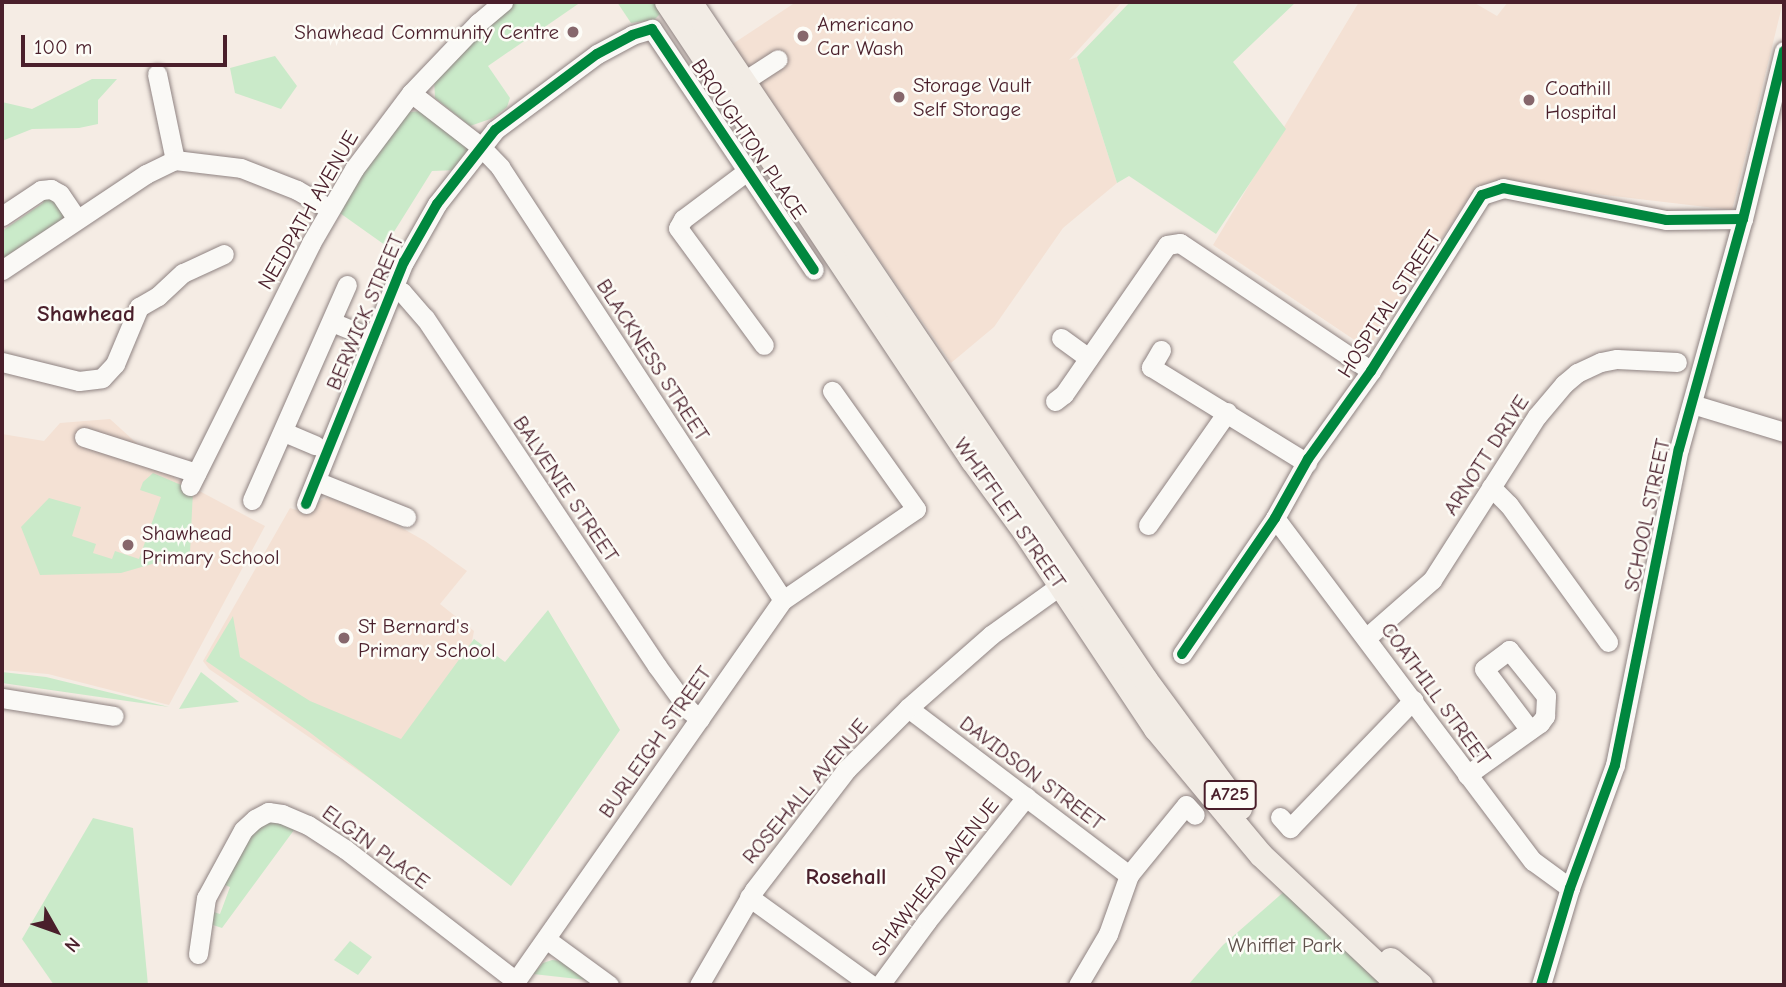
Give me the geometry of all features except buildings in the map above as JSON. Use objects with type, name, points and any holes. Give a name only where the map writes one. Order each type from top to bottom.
[{"type":"main road","name":"WHIFFLET STREET","points":[[667,2],[973,461],[1154,691],[1240,809],[1318,892],[1421,985]]},
{"type":"main road","name":"WHIFFLET STREET","points":[[690,2],[1068,580],[1156,729],[1228,818],[1303,898],[1399,985]]},
{"type":"street","name":"NEIDPATH AVENUE","points":[[84,437],[124,460],[193,479],[330,209],[370,145],[411,93],[494,5]]},
{"type":"street","name":"BERWICK STREET","points":[[306,504],[420,231],[481,146],[495,130],[597,54],[632,35],[652,29]]},
{"type":"street","name":"BROUGHTON PLACE","points":[[652,29],[814,270]]},
{"type":"street","name":"SCHOOL STREET","points":[[1541,985],[1570,888],[1615,765],[1679,449],[1743,219],[1784,51]]},
{"type":"street","points":[[744,81],[778,59]]},
{"type":"street","points":[[158,74],[176,160]]},
{"type":"street","name":"BLACKNESS STREET","points":[[411,93],[481,146],[500,167],[783,600]]},
{"type":"street","points":[[2,270],[146,174],[176,160],[241,168],[297,190],[330,209]]},
{"type":"street","name":"BROUGHTON PLACE","points":[[747,171],[683,219],[678,228],[764,345]]},
{"type":"street","name":"HOSPITAL STREET","points":[[1182,654],[1275,518],[1307,463],[1371,371],[1482,195],[1503,188],[1666,220],[1743,219]]},
{"type":"street","points":[[2,216],[41,190],[51,189],[60,194],[77,219]]},
{"type":"street","points":[[1055,401],[1064,394],[1167,245],[1180,243],[1371,371]]},
{"type":"street","points":[[2,362],[79,381],[102,378],[115,365],[139,307],[158,296],[183,273],[224,254]]},
{"type":"street","points":[[252,500],[347,285]]},
{"type":"street","name":"BALVENIE STREET","points":[[394,288],[402,292],[425,318],[657,666],[689,710],[700,719]]},
{"type":"street","points":[[332,322],[373,339]]},
{"type":"street","points":[[1061,338],[1089,358]]},
{"type":"street","points":[[1161,350],[1151,367],[1307,463]]},
{"type":"street","name":"ARNOTT DRIVE","points":[[1366,638],[1432,580],[1537,416],[1577,373],[1617,359],[1677,362]]},
{"type":"street","name":"BURLEIGH STREET","points":[[514,983],[783,600],[916,509],[832,391]]},
{"type":"street","points":[[1692,404],[1784,432]]},
{"type":"street","points":[[1147,525],[1227,412]]},
{"type":"street","points":[[284,432],[315,446]]},
{"type":"street","points":[[316,481],[406,517]]},
{"type":"street","points":[[1491,488],[1509,505],[1608,642]]},
{"type":"street","name":"COATHILL STREET","points":[[1275,518],[1533,862],[1570,888]]},
{"type":"street","name":"ROSEHALL AVENUE","points":[[699,985],[749,897],[847,769],[908,708],[991,635],[1068,580]]},
{"type":"street","points":[[2,698],[114,716]]},
{"type":"street","points":[[1280,817],[1290,828],[1413,700]]},
{"type":"street","name":"DAVIDSON STREET","points":[[908,708],[1129,875]]},
{"type":"street","points":[[1467,775],[1530,730]]},
{"type":"street","name":"SHAWHEAD AVENUE","points":[[880,985],[927,921],[1026,797]]},
{"type":"street","points":[[1078,985],[1108,934],[1129,875],[1186,805],[1195,815]]},
{"type":"street","name":"ELGIN PLACE","points":[[198,954],[206,898],[243,830],[268,812],[282,814],[308,825],[345,849],[514,983]]},
{"type":"street","points":[[749,897],[871,985]]},
{"type":"street","points":[[546,939],[609,985]]},
{"type":"shaded area","points":[[796,2],[1122,2],[1069,60],[1077,57],[1117,183],[1063,228],[994,327],[951,363],[731,45]]},
{"type":"shaded area","name":"Coathill Hospital","points":[[1359,2],[1473,2],[1497,16],[1508,2],[1783,2],[1732,210],[1520,185],[1476,187],[1368,349],[1213,245]]},
{"type":"shaded area","name":"Shawhead Primary School","points":[[110,419],[175,478],[265,526],[169,705],[48,674],[2,670],[2,434],[44,441],[60,423]]},
{"type":"shaded area","name":"St Bernard's Primary School","points":[[327,497],[377,514],[425,541],[467,571],[440,604],[474,631],[471,646],[378,784],[209,669],[203,661],[290,508],[311,514],[315,504]]},
{"type":"green space","points":[[516,2],[581,2],[488,66],[510,98],[507,107],[493,118],[470,126],[435,98],[434,78],[498,15]]},
{"type":"green space","points":[[617,2],[657,2],[663,11],[654,20],[631,23]]},
{"type":"green space","points":[[1130,2],[1296,2],[1233,62],[1286,129],[1216,234],[1129,176],[1117,183],[1077,57]]},
{"type":"green space","points":[[275,56],[297,86],[281,109],[235,93],[230,68]]},
{"type":"green space","points":[[92,79],[117,79],[98,100],[98,124],[79,128],[32,129],[2,141],[2,102],[32,109]]},
{"type":"green space","points":[[420,111],[471,149],[457,170],[432,171],[387,243],[401,252],[399,255],[337,211],[403,113]]},
{"type":"green space","points":[[51,193],[67,216],[2,259],[2,231],[43,203],[44,196]]},
{"type":"green space","points":[[153,473],[193,490],[190,553],[121,573],[40,575],[21,527],[49,498],[81,507],[72,536],[96,544],[93,553],[112,559],[115,551],[139,559],[161,497],[140,490],[143,482]]},
{"type":"green space","points":[[548,610],[620,730],[511,886],[308,731],[206,661],[233,616],[240,657],[310,701],[401,739],[474,639],[505,662]]},
{"type":"green space","points":[[2,672],[46,677],[169,707],[2,683]]},
{"type":"green space","points":[[201,672],[239,702],[179,709]]},
{"type":"green space","points":[[93,818],[133,828],[148,985],[54,985],[22,939]]},
{"type":"green space","points":[[273,819],[294,830],[222,928],[207,923],[210,911],[220,914],[230,887],[217,882],[240,840]]},
{"type":"green space","name":"Whifflet Park","points":[[1287,889],[1386,985],[1188,985],[1223,945]]},
{"type":"green space","points":[[350,941],[372,957],[358,975],[334,960]]},
{"type":"green space","points":[[561,961],[587,980],[533,974],[543,963]]},
{"type":"cycle path","points":[[306,504],[404,262],[437,204],[495,130],[597,54],[632,35],[652,29],[814,270]]},
{"type":"cycle path","points":[[1541,985],[1570,888],[1615,765],[1679,449],[1743,219],[1784,51]]},
{"type":"cycle path","points":[[1182,654],[1275,518],[1308,459],[1371,371],[1482,195],[1503,188],[1666,220],[1743,219]]},
{"type":"place","name":"Shawhead Community Centre","points":[[573,32]]},
{"type":"place","name":"Americano Car Wash","points":[[803,36]]},
{"type":"place","name":"Storage Vault Self Storage","points":[[899,97]]},
{"type":"place","name":"Coathill Hospital","points":[[1529,100]]},
{"type":"place","name":"Shawhead Primary School","points":[[128,545]]},
{"type":"place","name":"St Bernard's Primary School","points":[[344,638]]},
{"type":"district","name":"Shawhead","points":[[86,314]]},
{"type":"district","name":"Rosehall","points":[[846,877]]}]
